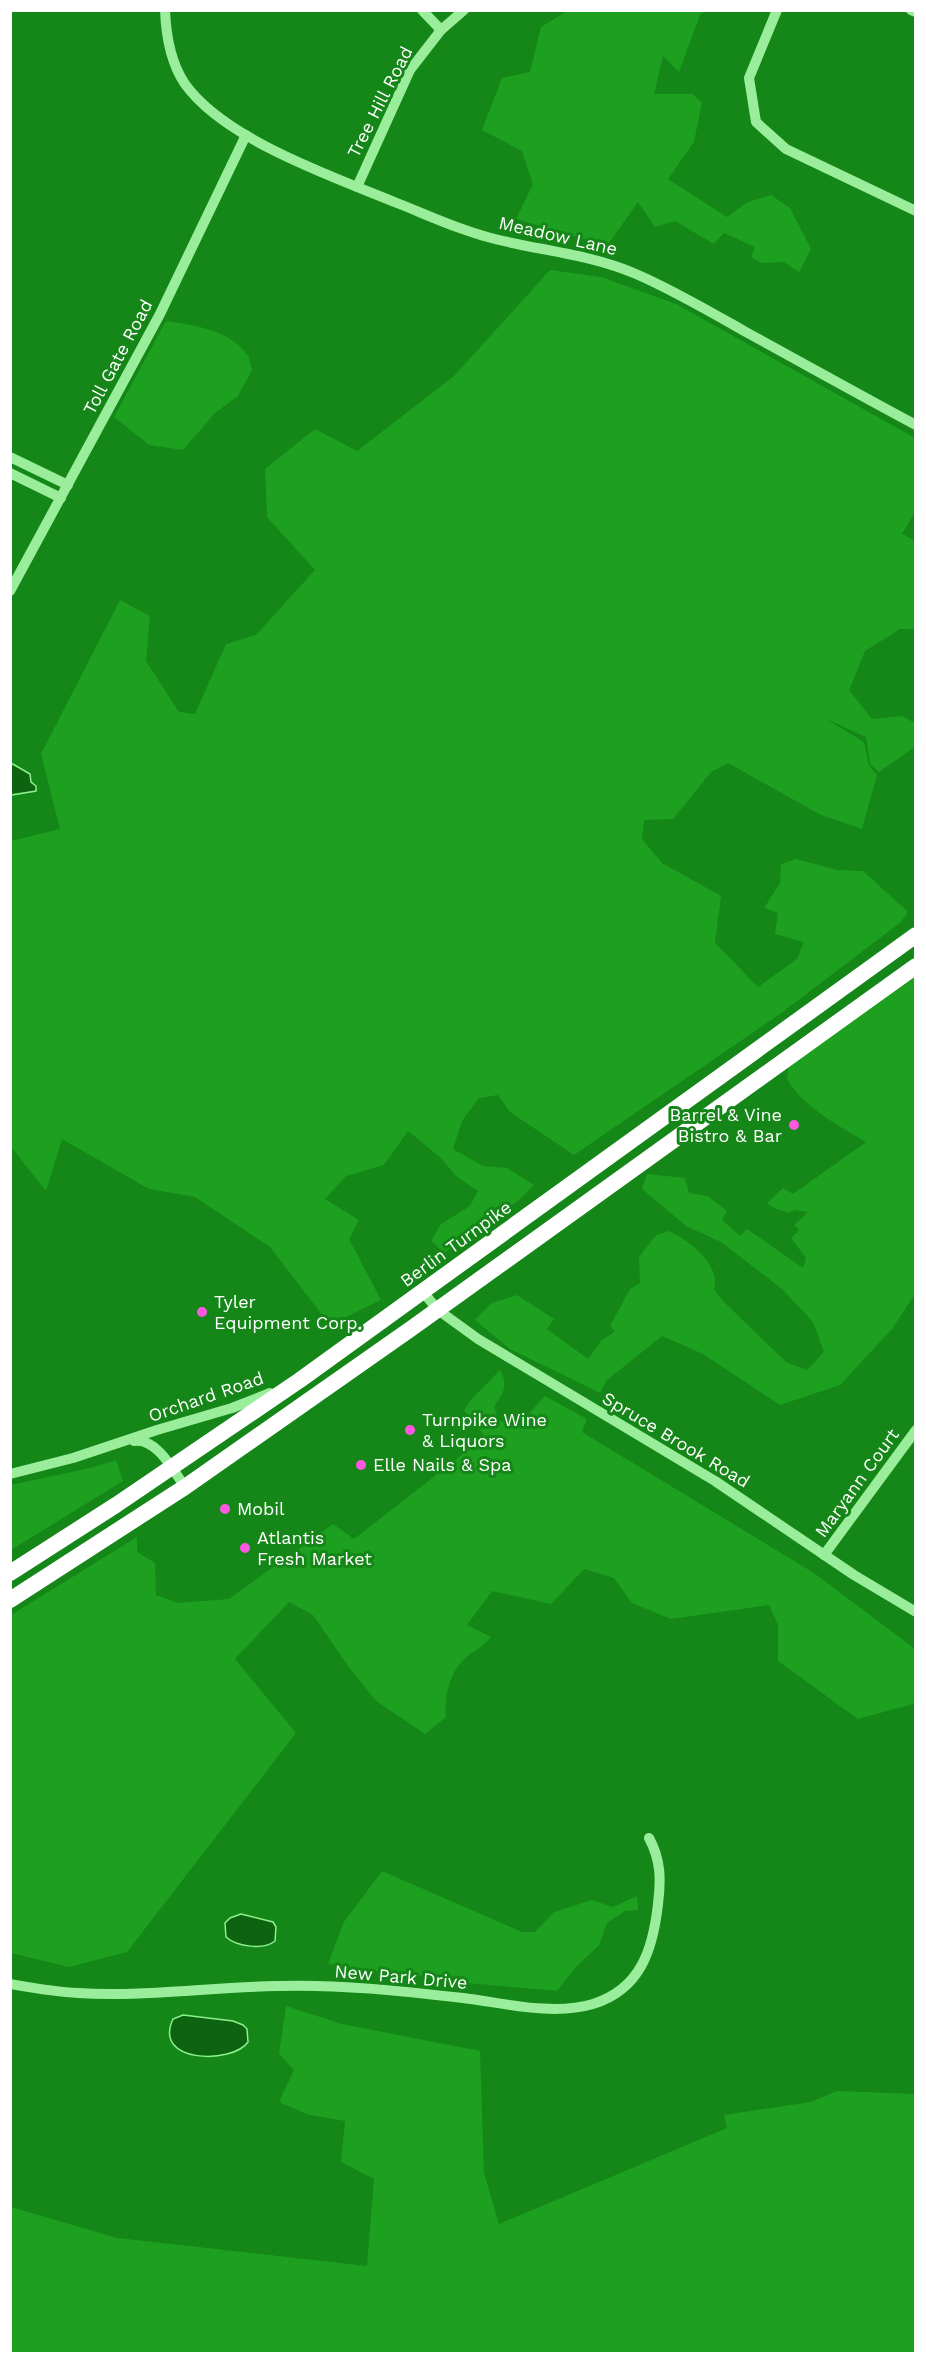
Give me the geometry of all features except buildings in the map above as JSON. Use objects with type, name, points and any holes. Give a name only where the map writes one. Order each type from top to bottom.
[{"type":"highway","name":"Berlin Turnpike","points":[[10,1573],[300,1380],[915,935]]},
{"type":"highway","points":[[10,1600],[185,1487],[438,1310],[915,966]]},
{"type":"street","name":"Meadow Lane","points":[[165,10],[170,49],[185,84],[202,104],[246,135],[357,187],[497,240],[584,257],[636,274],[915,425]]},
{"type":"street","points":[[422,10],[441,30]]},
{"type":"street","name":"Tree Hill Road","points":[[357,187],[410,70],[441,30],[464,10]]},
{"type":"street","points":[[777,10],[749,78],[756,122],[786,149],[915,211]]},
{"type":"street","name":"Toll Gate Road","points":[[10,591],[181,272],[246,135]]},
{"type":"street","points":[[10,457],[68,484]]},
{"type":"street","points":[[27,466],[15,475],[61,498]]},
{"type":"street","name":"Spruce Brook Road","points":[[423,1292],[438,1310],[497,1352],[715,1481],[882,1593],[915,1612]]},
{"type":"street","name":"Orchard Road","points":[[10,1474],[73,1458],[232,1408],[300,1380]]},
{"type":"street","name":"Maryann Court","points":[[824,1555],[915,1430]]},
{"type":"street","name":"Orchard Road","points":[[122,1443],[143,1440],[152,1445],[185,1487]]},
{"type":"street","name":"New Park Drive","points":[[10,1984],[68,1992],[114,1994],[234,1987],[321,1986],[412,1992],[555,2009],[594,2004],[625,1986],[637,1973],[652,1944],[660,1883],[658,1859],[649,1838]]},
{"type":"shaded area","points":[[569,10],[705,11],[700,15],[679,72],[663,56],[654,94],[692,94],[702,102],[694,142],[668,179],[727,217],[748,202],[771,195],[790,208],[811,249],[799,272],[784,262],[761,263],[751,257],[755,247],[724,233],[714,244],[675,221],[655,227],[638,202],[607,246],[516,219],[533,184],[522,151],[482,130],[502,78],[530,72],[541,27]]},
{"type":"shaded area","points":[[550,270],[601,277],[676,304],[915,438],[915,512],[902,534],[915,541],[915,629],[900,629],[865,651],[849,690],[872,719],[902,716],[915,723],[915,747],[879,772],[870,764],[866,737],[826,719],[864,742],[869,766],[877,775],[862,829],[821,815],[728,763],[711,772],[673,819],[644,820],[642,839],[662,863],[721,896],[715,943],[758,987],[797,959],[804,942],[775,934],[778,913],[764,908],[780,883],[781,864],[796,859],[837,870],[863,871],[908,912],[901,922],[780,1014],[574,1155],[510,1112],[498,1095],[479,1098],[462,1121],[453,1149],[483,1166],[507,1168],[534,1185],[519,1200],[444,1253],[431,1241],[441,1224],[470,1206],[478,1191],[456,1176],[441,1158],[408,1131],[384,1165],[346,1176],[325,1199],[359,1220],[349,1239],[381,1300],[330,1325],[270,1247],[195,1197],[149,1189],[62,1139],[46,1191],[11,1147],[11,841],[60,829],[41,754],[120,600],[150,616],[146,661],[179,712],[195,714],[226,644],[256,635],[315,570],[267,517],[265,469],[315,429],[357,451],[454,376]]},
{"type":"shaded area","points":[[166,321],[211,330],[232,340],[248,356],[252,370],[238,396],[215,413],[183,450],[149,445],[114,417]]},
{"type":"shaded area","points":[[11,763],[30,774],[36,791],[11,795]]},
{"type":"shaded area","points":[[915,976],[915,1294],[892,1329],[840,1385],[780,1405],[703,1354],[662,1336],[606,1381],[600,1393],[510,1349],[475,1320],[492,1303],[517,1295],[554,1319],[547,1329],[588,1359],[601,1341],[615,1331],[610,1326],[630,1289],[640,1283],[639,1257],[656,1235],[669,1231],[702,1254],[713,1271],[714,1289],[721,1299],[786,1362],[807,1370],[824,1352],[813,1322],[782,1289],[721,1242],[686,1226],[642,1189],[647,1174],[685,1178],[689,1193],[708,1196],[727,1211],[722,1220],[740,1236],[747,1229],[803,1268],[806,1258],[791,1238],[799,1230],[794,1225],[808,1212],[795,1210],[789,1213],[767,1203],[783,1188],[793,1194],[866,1142],[822,1115],[802,1098],[787,1079],[789,1066]]},
{"type":"shaded area","points":[[500,1370],[504,1389],[494,1407],[499,1420],[516,1428],[545,1396],[587,1419],[582,1432],[814,1573],[915,1649],[916,1696],[913,1704],[858,1719],[778,1661],[778,1625],[769,1605],[671,1619],[632,1603],[614,1578],[584,1569],[551,1604],[492,1591],[467,1625],[491,1637],[462,1661],[457,1668],[447,1692],[446,1717],[425,1734],[376,1701],[348,1666],[313,1615],[289,1602],[235,1659],[296,1733],[127,1952],[69,1967],[11,1953],[11,1615],[137,1537],[137,1552],[155,1563],[156,1595],[178,1603],[229,1599],[333,1524],[354,1539],[481,1440],[483,1434],[464,1411],[470,1401]]},
{"type":"shaded area","points":[[116,1460],[123,1481],[11,1550],[11,1485]]},
{"type":"shaded area","points":[[382,1871],[522,1932],[535,1932],[554,1912],[592,1900],[613,1907],[637,1896],[638,1910],[625,1911],[607,1923],[599,1945],[576,1967],[557,1991],[467,1983],[328,1964],[344,1922]]},
{"type":"shaded area","points":[[241,1914],[273,1922],[276,1927],[275,1941],[264,1946],[251,1946],[237,1943],[226,1937],[225,1923],[230,1918]]},
{"type":"shaded area","points":[[286,2006],[342,2024],[480,2051],[484,2173],[499,2224],[727,2128],[724,2115],[811,2102],[837,2091],[915,2094],[915,2353],[11,2353],[11,2207],[117,2238],[367,2266],[374,2179],[341,2162],[345,2121],[309,2115],[279,2102],[294,2070],[279,2054]]},
{"type":"shaded area","points":[[183,2015],[233,2021],[243,2025],[247,2029],[248,2042],[240,2049],[227,2054],[197,2056],[184,2052],[174,2045],[170,2034],[173,2019]]},
{"type":"place","name":"Barrel & Vine Bistro & Bar","points":[[794,1125]]},
{"type":"place","name":"Tyler Equipment Corp.","points":[[202,1312]]},
{"type":"place","name":"Turnpike Wine & Liquors","points":[[410,1430]]},
{"type":"place","name":"Elle Nails & Spa","points":[[361,1465]]},
{"type":"place","name":"Mobil","points":[[225,1509]]},
{"type":"place","name":"Atlantis Fresh Market","points":[[245,1548]]}]
